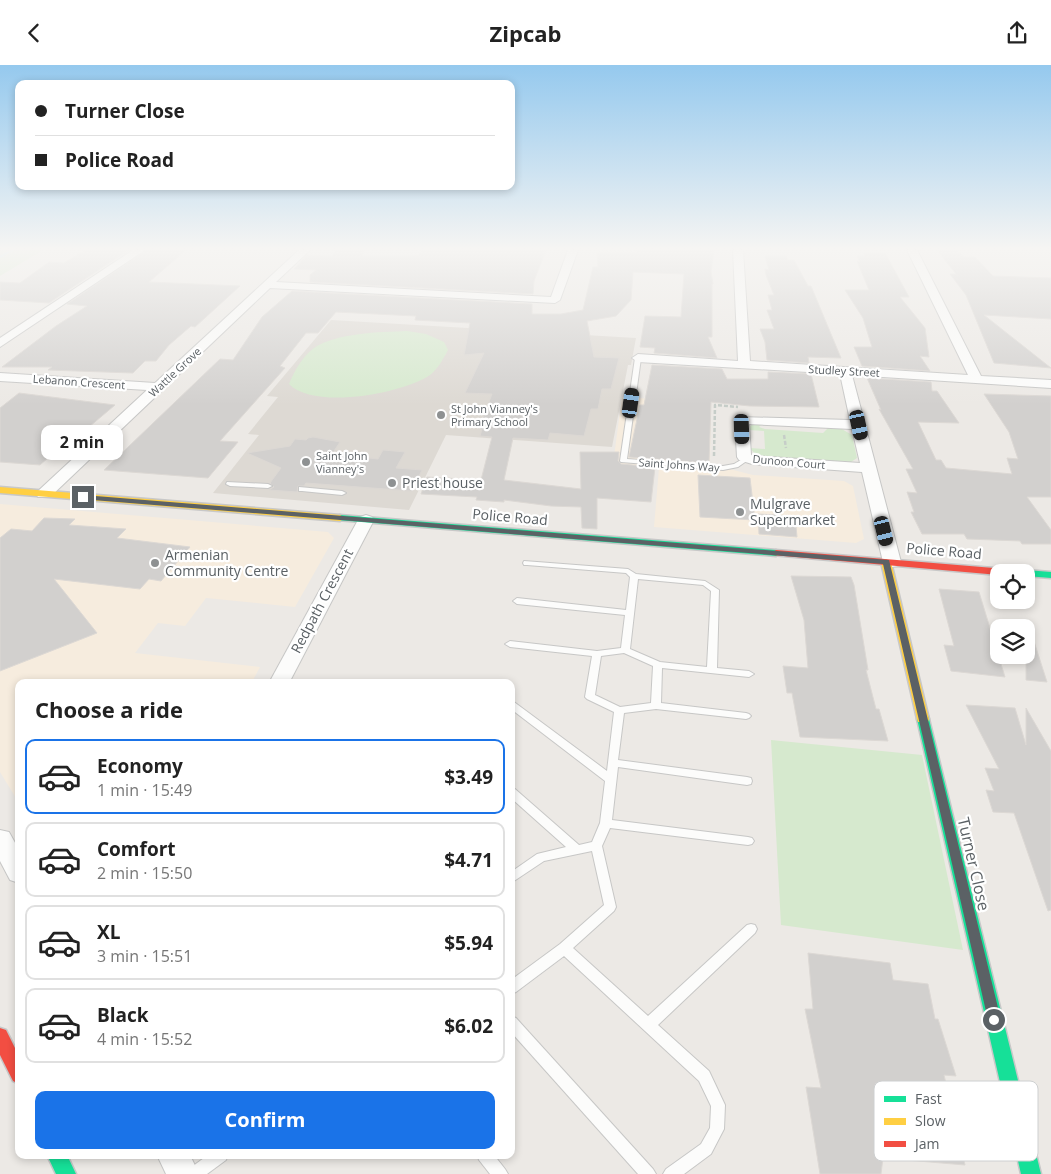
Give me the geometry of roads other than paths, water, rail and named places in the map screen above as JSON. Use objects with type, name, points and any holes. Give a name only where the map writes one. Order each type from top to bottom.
[{"type":"main road","name":"Police Road","points":[[0,490],[990,571]]},
{"type":"main road","name":"Turner Close","points":[[889,562],[1009,1081]]},
{"type":"main road","points":[[1035,574],[1051,575]]},
{"type":"main road","points":[[0,1036],[15,1067]]},
{"type":"main road","points":[[59,1159],[66,1174]]},
{"type":"main road","name":"Turner Close","points":[[1028,1161],[1031,1174]]},
{"type":"street","points":[[0,343],[62,302]]},
{"type":"street","name":"Wattle Grove","points":[[44,494],[250,302]]},
{"type":"street","points":[[741,302],[744,365]]},
{"type":"street","points":[[938,302],[976,379]]},
{"type":"street","name":"Studley Street","points":[[638,358],[1051,383]]},
{"type":"street","points":[[845,371],[859,425],[889,562]]},
{"type":"street","name":"Lebanon Crescent","points":[[0,377],[159,387]]},
{"type":"street","name":"Dunoon Court","points":[[859,425],[747,419],[742,422],[744,457],[746,459],[788,463],[868,468]]},
{"type":"street","name":"Redpath Crescent","points":[[281,679],[366,520]]},
{"type":"street","points":[[6,848],[15,865]]},
{"type":"street","points":[[175,1159],[183,1174]]},
{"type":"lane","name":"Saint Johns Way","points":[[638,358],[623,461],[723,468],[736,465],[746,459]]},
{"type":"lane","points":[[230,483],[268,486]]},
{"type":"lane","points":[[302,489],[342,493]]},
{"type":"lane","points":[[527,563],[628,571],[634,576],[705,583],[715,589],[712,670]]},
{"type":"lane","points":[[625,650],[634,576]]},
{"type":"lane","points":[[517,601],[630,613]]},
{"type":"lane","points":[[510,644],[597,654],[625,650],[658,665],[749,674]]},
{"type":"lane","points":[[597,654],[590,697],[619,710],[656,706],[746,716]]},
{"type":"lane","points":[[656,706],[658,665]]},
{"type":"lane","points":[[515,707],[611,780]]},
{"type":"lane","points":[[515,985],[564,948],[610,907],[596,846],[606,823],[619,710]]},
{"type":"lane","points":[[613,763],[747,781]]},
{"type":"lane","points":[[515,796],[577,850]]},
{"type":"lane","points":[[606,823],[748,841]]},
{"type":"lane","points":[[515,875],[540,857],[596,846]]},
{"type":"lane","points":[[649,1024],[752,929]]},
{"type":"lane","points":[[564,948],[704,1076],[718,1105],[717,1129],[706,1149],[671,1174]]},
{"type":"lane","points":[[515,1026],[648,1174]]},
{"type":"lane","points":[[194,1174],[215,1159]]},
{"type":"lane","points":[[487,1159],[500,1174]]},
{"type":"place","name":"St John Vianney's Primary School","points":[[441,415]]},
{"type":"place","name":"Saint John Vianney's","points":[[306,462]]},
{"type":"place","name":"Priest house","points":[[392,483]]},
{"type":"place","name":"Mulgrave Supermarket","points":[[740,512]]},
{"type":"place","name":"Armenian Community Centre","points":[[155,563]]}]
